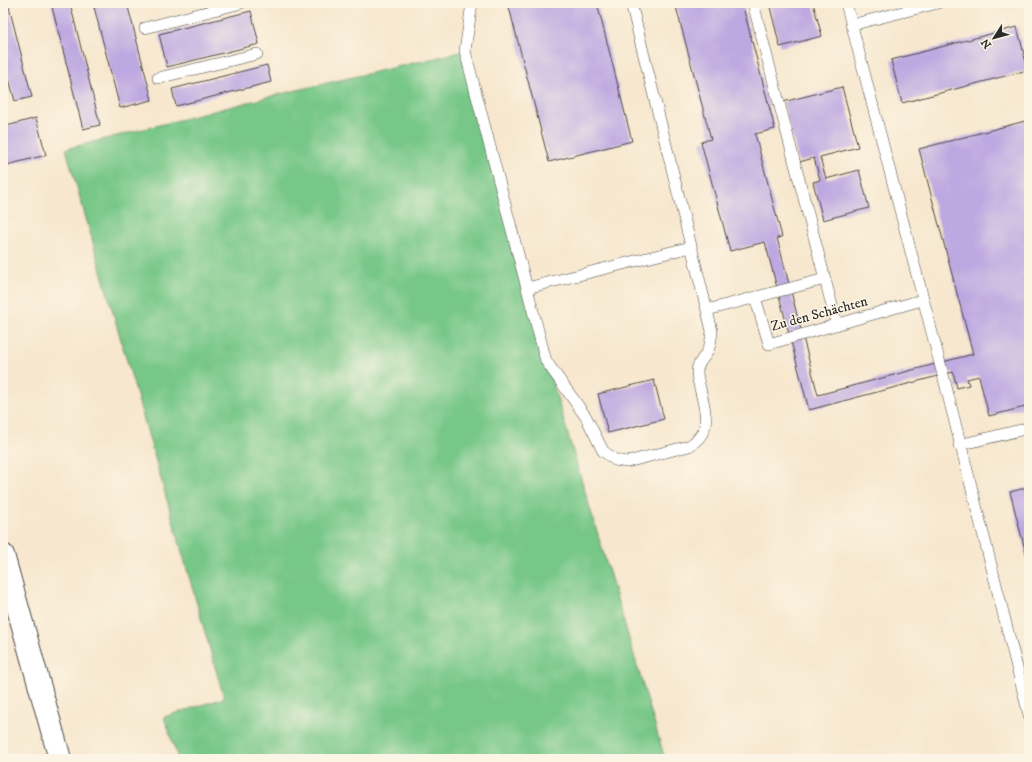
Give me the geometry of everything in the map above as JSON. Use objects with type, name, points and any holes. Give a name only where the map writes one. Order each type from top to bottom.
[{"type":"street","points":[[3,555],[60,759]]},
{"type":"lane","points":[[145,28],[241,3]]},
{"type":"lane","points":[[472,3],[465,51],[546,361],[586,417],[603,451],[614,460],[620,462],[627,462],[690,446],[702,436],[706,427],[706,418],[697,373],[698,365],[708,350],[711,342],[712,331],[631,3]]},
{"type":"lane","points":[[753,3],[837,325]]},
{"type":"lane","points":[[846,3],[922,300],[943,375],[959,445],[1029,715]]},
{"type":"lane","points":[[851,25],[938,3]]},
{"type":"lane","points":[[158,78],[257,54]]},
{"type":"lane","points":[[527,288],[691,247]]},
{"type":"lane","points":[[707,310],[825,279]]},
{"type":"lane","name":"Zu den Schächten","points":[[755,297],[769,344],[922,300]]},
{"type":"lane","points":[[959,445],[1029,428]]},
{"type":"green space","points":[[465,51],[546,361],[665,759],[178,759],[164,717],[224,698],[66,149],[280,94]]},
{"type":"building","points":[[3,3],[8,3],[32,97],[15,101],[3,57]]},
{"type":"building","points":[[51,3],[70,3],[100,125],[83,129]]},
{"type":"building","points":[[93,3],[127,3],[152,100],[120,108]]},
{"type":"building","points":[[508,3],[597,3],[632,141],[549,162]]},
{"type":"building","points":[[675,3],[742,3],[775,129],[755,134],[782,237],[777,238],[818,395],[973,354],[919,149],[1029,120],[1029,406],[989,416],[979,376],[967,379],[969,385],[957,388],[953,372],[809,410],[765,242],[730,251],[701,142],[711,139]]},
{"type":"building","points":[[769,3],[813,3],[822,36],[780,47]]},
{"type":"building","points":[[251,11],[259,44],[167,67],[159,34]]},
{"type":"building","points":[[1017,27],[1028,70],[902,103],[891,60]]},
{"type":"building","points":[[267,65],[271,82],[176,106],[172,89]]},
{"type":"building","points":[[842,87],[858,147],[820,157],[826,179],[859,170],[869,208],[823,220],[813,182],[820,180],[814,158],[799,162],[783,102]]},
{"type":"building","points":[[36,118],[46,155],[3,166],[3,127]]},
{"type":"building","points":[[654,380],[664,419],[608,433],[598,394]]},
{"type":"building","points":[[1029,487],[1029,561],[1028,561],[1010,492]]}]
